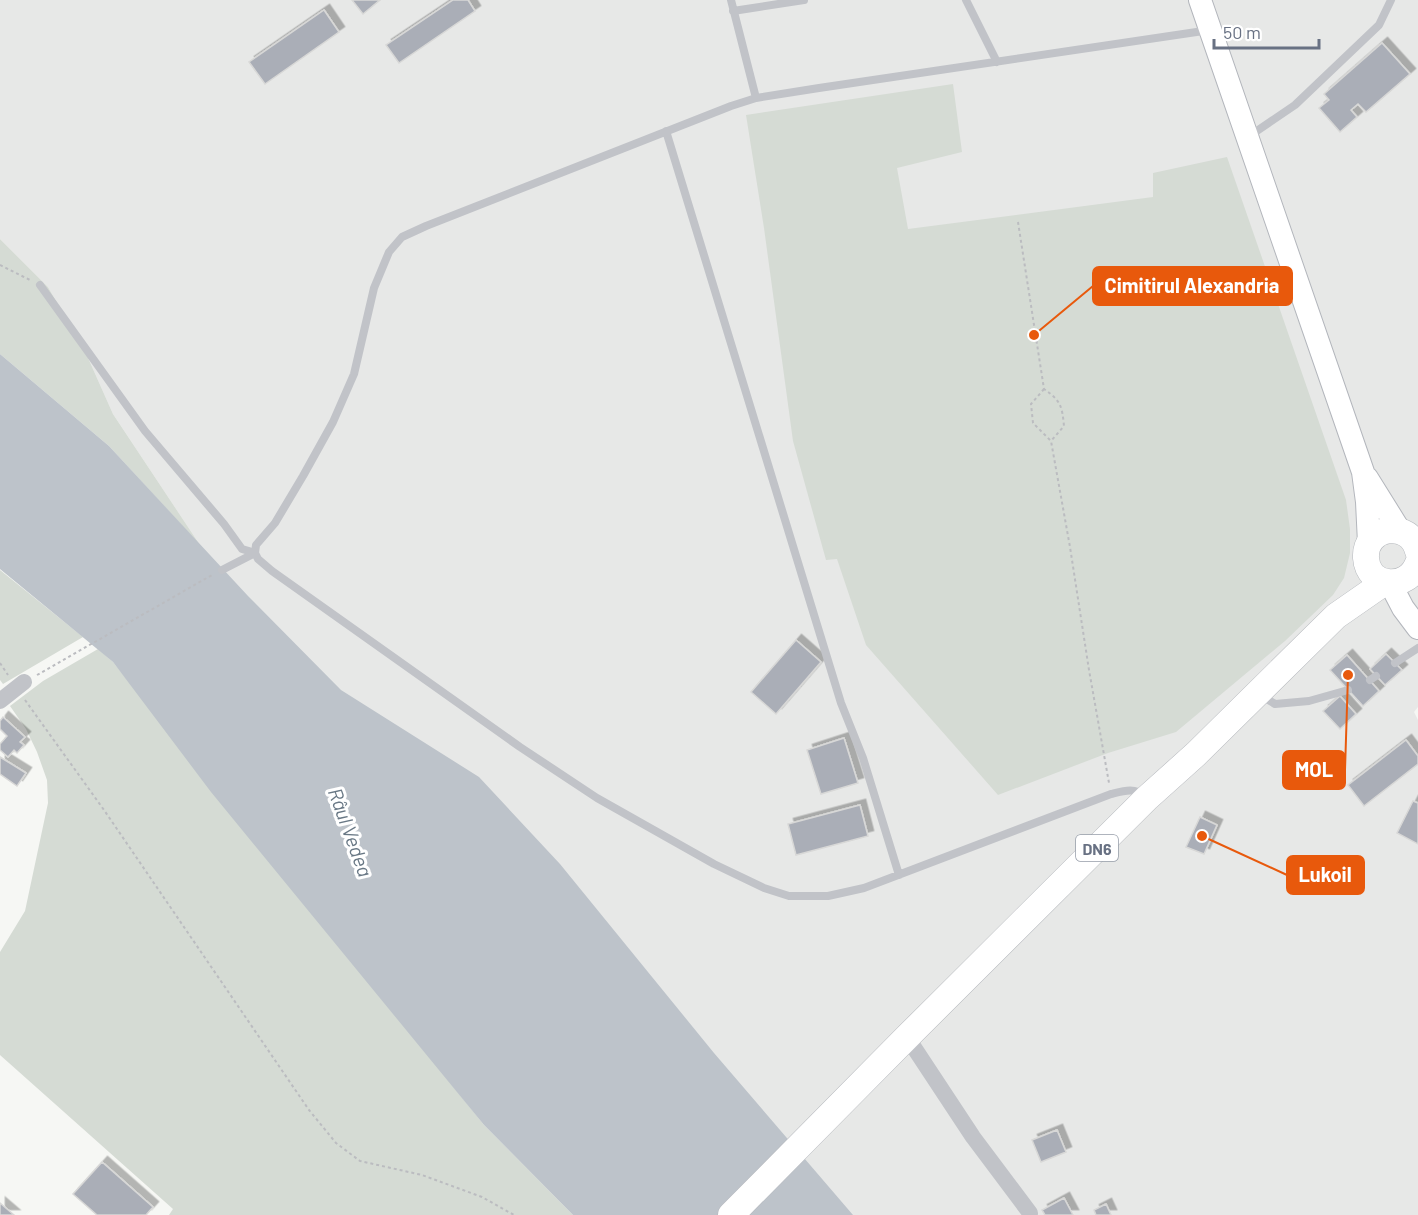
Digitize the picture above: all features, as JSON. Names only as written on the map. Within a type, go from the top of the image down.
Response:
[{"type":"main road","points":[[1200,0],[1363,472],[1367,502],[1370,572],[1377,578],[1400,576],[1397,598],[1418,627]]},
{"type":"main road","points":[[1363,472],[1410,536]]},
{"type":"main road","points":[[1368,554],[1375,537],[1382,532],[1391,530],[1410,536]]},
{"type":"main road","name":"DN6","points":[[731,1215],[1147,798],[1196,754],[1336,616],[1356,587],[1368,554]]},
{"type":"main road","name":"DN6","points":[[1336,616],[1400,576]]},
{"type":"street","points":[[0,701],[21,685]]},
{"type":"street","points":[[907,1037],[973,1137],[1030,1213]]},
{"type":"lane","points":[[731,0],[756,98]]},
{"type":"lane","points":[[733,11],[804,0]]},
{"type":"lane","points":[[966,0],[997,62]]},
{"type":"lane","points":[[1248,137],[1295,105],[1379,25],[1391,0]]},
{"type":"lane","points":[[1147,798],[1143,793],[1134,790],[1124,791],[864,888],[828,896],[789,896],[764,888],[714,864],[597,798],[520,747],[272,570],[258,559],[255,554],[255,545],[275,523],[333,422],[354,374],[374,288],[389,252],[402,237],[666,131],[756,98],[1210,30]]},
{"type":"lane","points":[[666,131],[841,703],[863,758],[899,875]]},
{"type":"lane","points":[[40,285],[145,431],[224,524],[242,549],[255,554]]},
{"type":"lane","points":[[222,570],[255,554]]},
{"type":"lane","points":[[1395,663],[1418,648]]},
{"type":"lane","points":[[1257,693],[1275,704],[1309,701],[1348,690]]},
{"type":"path","points":[[1018,222],[1044,389],[1055,396],[1062,407],[1064,426],[1051,441]]},
{"type":"path","points":[[0,265],[40,285]]},
{"type":"path","points":[[1044,389],[1031,404],[1033,423],[1051,441],[1111,795]]},
{"type":"path","points":[[222,570],[21,685],[309,1110],[336,1143],[360,1161],[422,1175],[482,1197],[514,1215]]},
{"type":"shaded area","points":[[0,0],[1418,0],[1418,707],[1414,712],[1418,720],[1418,1215],[593,1215],[200,545],[113,414],[85,351],[48,287],[0,239]]},
{"type":"shaded area","points":[[953,84],[962,152],[897,168],[908,229],[1153,197],[1153,173],[1227,157],[1346,500],[1350,529],[1350,553],[1344,578],[1333,595],[1285,641],[1176,732],[1108,753],[998,795],[866,645],[837,559],[826,560],[793,441],[746,115]]},
{"type":"shaded area","points":[[0,239],[48,287],[85,351],[113,414],[200,545],[109,446],[0,354]]},
{"type":"shaded area","points":[[0,570],[83,637],[3,684],[0,680]]},
{"type":"shaded area","points":[[98,649],[113,662],[484,1125],[573,1215],[169,1215],[173,1209],[0,1055],[0,952],[25,911],[48,803],[47,780],[37,752],[26,729],[10,706],[43,681]]},
{"type":"water","name":"Râul Vedea","points":[[0,354],[109,446],[248,596],[341,690],[479,777],[560,864],[714,1053],[853,1215],[573,1215],[484,1125],[211,792],[113,662],[0,569]]},
{"type":"building","points":[[352,0],[380,0],[363,14]]},
{"type":"building","points":[[453,0],[468,0],[475,11],[399,63],[386,45]]},
{"type":"building","points":[[324,10],[339,32],[265,84],[249,62]]},
{"type":"building","points":[[1382,43],[1410,74],[1366,112],[1358,104],[1351,110],[1357,117],[1340,132],[1319,108],[1329,100],[1324,94]]},
{"type":"building","points":[[796,640],[821,662],[776,714],[751,692]]},
{"type":"building","points":[[1386,654],[1402,670],[1385,685],[1370,669]]},
{"type":"building","points":[[1347,655],[1379,691],[1363,706],[1330,670]]},
{"type":"building","points":[[1340,696],[1356,714],[1340,729],[1323,711]]},
{"type":"building","points":[[3,717],[25,737],[20,742],[24,745],[17,753],[14,750],[8,757],[0,750],[0,744],[7,736],[0,729],[0,721]]},
{"type":"building","points":[[844,738],[858,783],[821,794],[807,750]]},
{"type":"building","points":[[1406,740],[1418,756],[1418,764],[1364,806],[1348,785]]},
{"type":"building","points":[[0,757],[26,773],[17,786],[0,774]]},
{"type":"building","points":[[1413,801],[1418,803],[1418,844],[1397,833]]},
{"type":"building","points":[[860,805],[868,836],[796,855],[788,824]]},
{"type":"building","points":[[1200,817],[1217,825],[1204,854],[1186,847]]},
{"type":"building","points":[[1057,1130],[1066,1152],[1041,1162],[1032,1140]]},
{"type":"building","points":[[102,1162],[153,1207],[146,1215],[97,1215],[73,1194]]},
{"type":"building","points":[[1064,1198],[1073,1215],[1045,1215],[1042,1210]]},
{"type":"building","points":[[0,1203],[14,1215],[0,1215]]},
{"type":"building","points":[[1106,1204],[1111,1215],[1096,1215],[1094,1210]]},
{"type":"place","name":"Cimitirul Alexandria","points":[[1034,335]]},
{"type":"place","name":"MOL","points":[[1348,675]]},
{"type":"place","name":"Lukoil","points":[[1202,836]]}]
